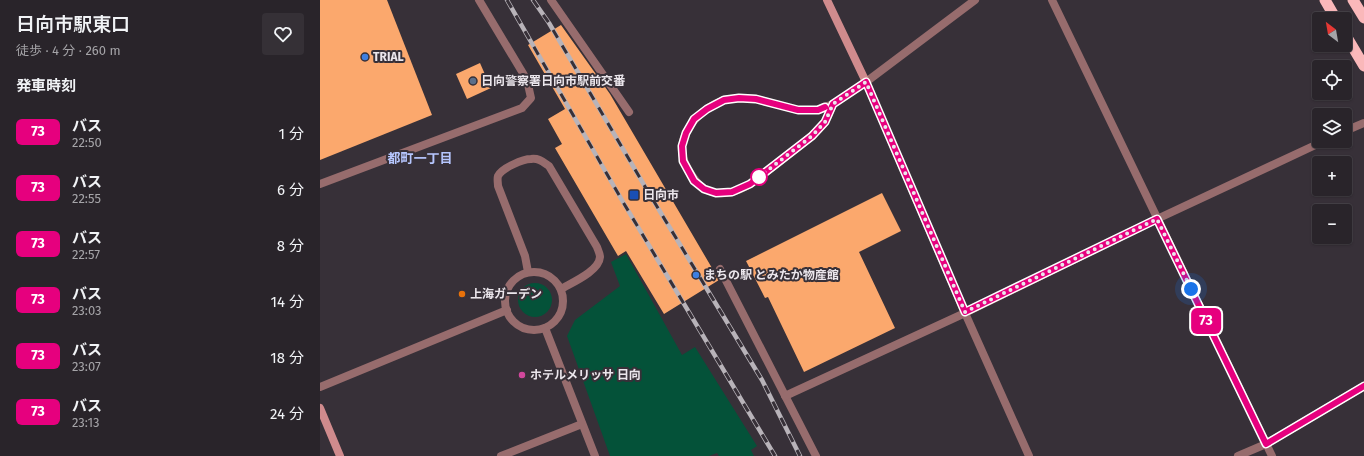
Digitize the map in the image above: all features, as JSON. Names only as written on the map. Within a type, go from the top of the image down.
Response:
[{"type":"highway","points":[[1325,0],[1332,12]]},
{"type":"highway","points":[[1353,0],[1364,18]]},
{"type":"highway","points":[[1352,46],[1364,66]]},
{"type":"main road","points":[[827,0],[866,82]]},
{"type":"main road","points":[[320,408],[340,456]]},
{"type":"street","points":[[320,184],[522,108],[532,98],[527,80],[479,0]]},
{"type":"street","points":[[551,0],[629,112]]},
{"type":"street","points":[[833,104],[825,122],[812,136],[750,184],[732,192],[716,193],[704,189],[694,181],[683,161],[682,146],[686,133],[694,119],[707,109],[724,100],[739,98],[756,99],[798,110],[818,110],[833,104],[866,82],[975,0]]},
{"type":"street","points":[[1052,0],[1272,456]]},
{"type":"street","points":[[866,82],[1029,456]]},
{"type":"street","points":[[1352,128],[1364,123]]},
{"type":"street","points":[[785,396],[1312,147]]},
{"type":"street","points":[[528,272],[525,256],[498,186],[498,177],[502,170],[531,158],[540,160],[549,166],[597,247],[600,256],[596,267],[562,289]]},
{"type":"street","points":[[720,269],[816,456]]},
{"type":"street","points":[[528,272],[548,274],[556,280],[562,289],[564,298],[563,308],[553,323],[545,328],[536,330],[526,329],[518,325],[511,318],[505,302],[509,286],[520,275],[528,272]]},
{"type":"street","points":[[320,387],[507,310]]},
{"type":"street","points":[[545,328],[594,456]]},
{"type":"street","points":[[1238,456],[1266,444],[1364,386]]},
{"type":"street","points":[[500,456],[582,424]]},
{"type":"green space","points":[[626,254],[682,355],[695,347],[757,446],[751,450],[754,456],[719,456],[717,453],[709,456],[610,456],[567,336],[575,320],[620,286],[611,262]]},
{"type":"green space","points":[[532,283],[538,283],[542,284],[549,290],[552,300],[551,307],[545,314],[538,317],[532,317],[528,316],[521,310],[518,303],[518,297],[519,293],[525,286]]},
{"type":"building","name":"TRIAL","points":[[320,0],[387,0],[432,115],[320,160]]},
{"type":"building","points":[[561,25],[610,94],[719,280],[664,314],[626,251],[618,256],[555,148],[562,144],[548,119],[565,109],[528,45]]},
{"type":"building","name":"日向警察署日向市駅前交番","points":[[480,63],[491,88],[467,99],[456,74]]},
{"type":"building","points":[[882,193],[901,231],[859,252],[895,328],[804,372],[768,297],[765,298],[746,261]]},
{"type":"railway","points":[[507,0],[623,202],[775,456]]},
{"type":"railway","points":[[533,0],[549,23],[647,190],[762,380],[800,456]]},
{"type":"bus line","name":"73","points":[[825,107],[818,110],[798,110],[756,99],[739,98],[724,100],[707,109],[694,119],[686,133],[682,146],[683,161],[694,181],[704,189],[716,193],[732,192],[750,184],[812,136],[825,122],[833,104],[866,82],[965,312],[1157,219],[1266,444],[1364,386]]},
{"type":"place","name":"TRIAL","points":[[365,57]]},
{"type":"place","name":"日向警察署日向市駅前交番","points":[[473,81]]},
{"type":"place","name":"日向市","points":[[634,195]]},
{"type":"place","name":"まちの駅 とみたか物産館","points":[[696,275]]},
{"type":"place","name":"上海ガーデン","points":[[462,294]]},
{"type":"place","name":"ホテルメリッサ 日向","points":[[522,375]]},
{"type":"district","name":"都町一丁目","points":[[420,158]]},
{"type":"route","points":[[759,177],[812,136],[825,122],[833,104],[866,82],[965,312],[1157,219],[1191,289]]}]
